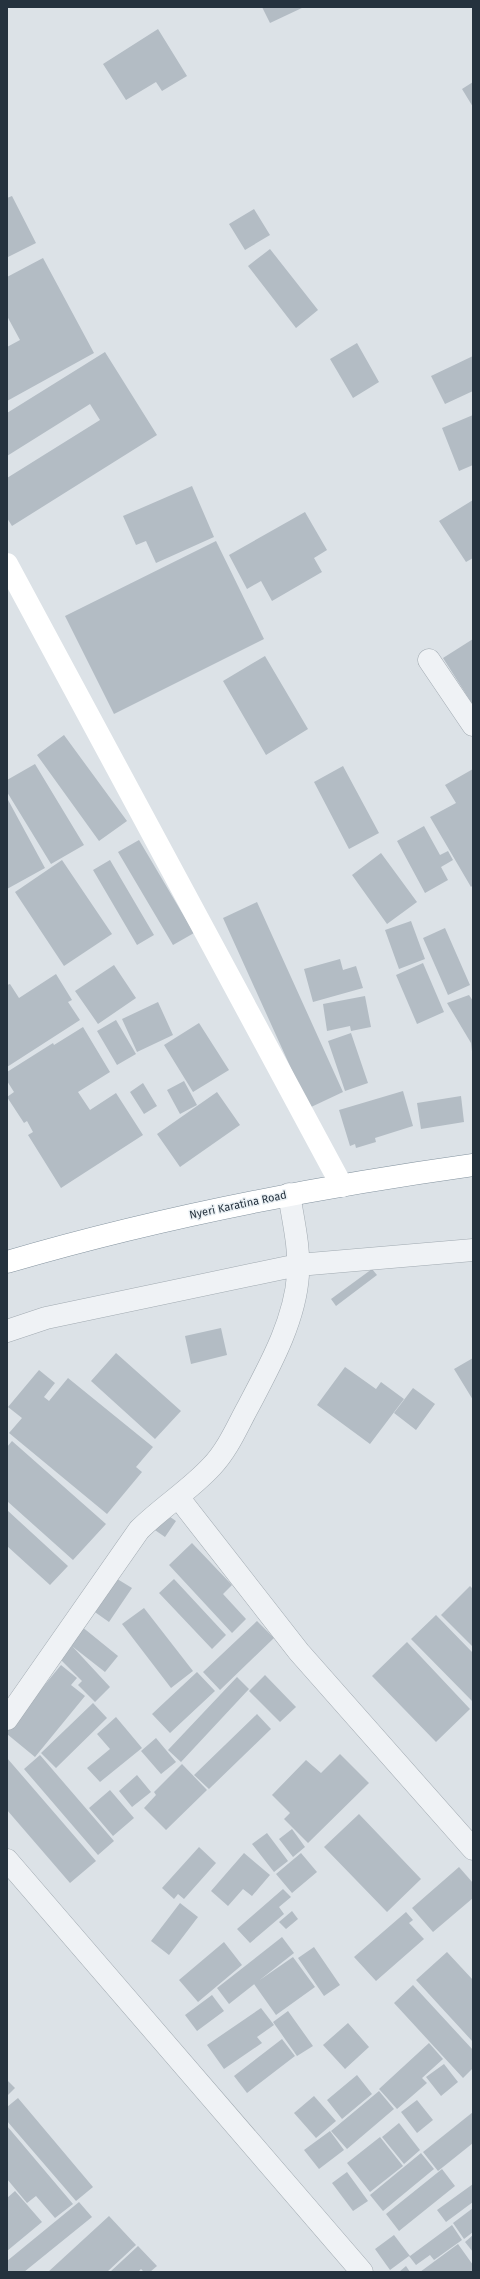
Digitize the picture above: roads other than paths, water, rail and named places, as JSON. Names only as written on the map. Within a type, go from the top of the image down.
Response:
[{"type":"main road","points":[[7,564],[342,1186]]},
{"type":"main road","name":"Nyeri Karatina Road","points":[[7,1262],[204,1212],[289,1194],[473,1165]]},
{"type":"street","points":[[429,660],[473,725]]},
{"type":"street","points":[[7,1719],[139,1530],[157,1512],[178,1497],[212,1466],[228,1444],[257,1390],[286,1329],[293,1304],[298,1265],[296,1234],[289,1194]]},
{"type":"street","points":[[7,1331],[46,1318],[298,1265],[473,1250]]},
{"type":"street","points":[[178,1497],[299,1652],[473,1849]]},
{"type":"street","points":[[7,1860],[362,2272]]}]
